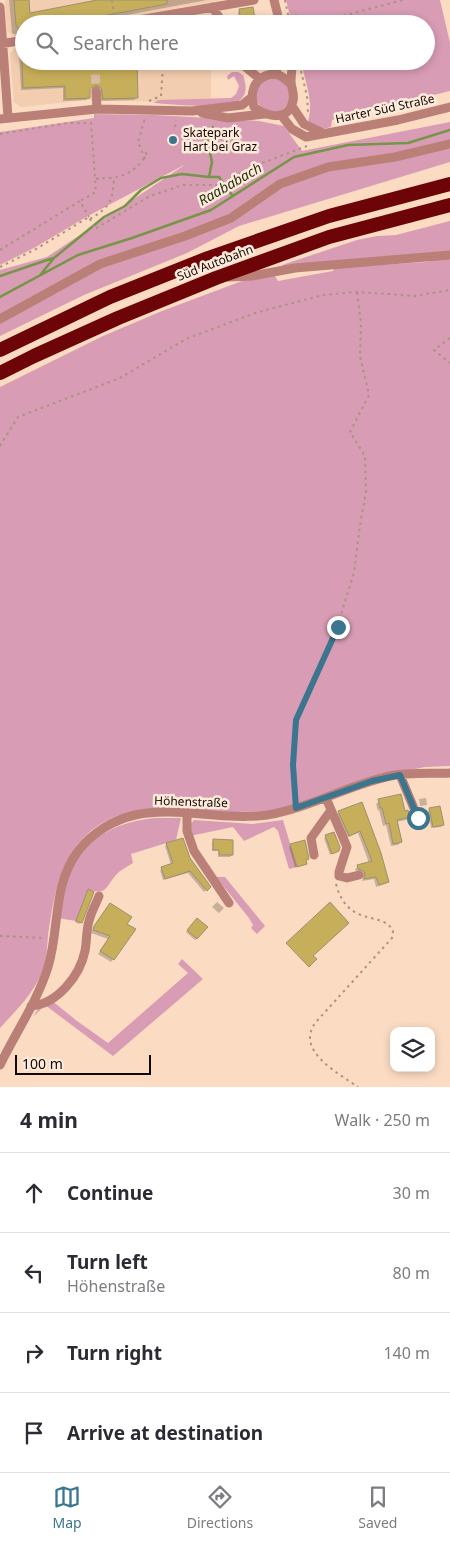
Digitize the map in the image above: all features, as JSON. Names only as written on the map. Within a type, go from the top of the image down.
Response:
[{"type":"highway","name":"Süd Autobahn","points":[[0,350],[110,297],[208,258],[329,216],[450,184]]},
{"type":"highway","name":"Süd Autobahn","points":[[0,373],[118,318],[216,278],[330,237],[450,205]]},
{"type":"street","points":[[166,15],[254,0]]},
{"type":"street","points":[[274,0],[278,15]]},
{"type":"street","points":[[0,7],[4,118],[97,108],[146,112],[192,111],[242,105],[252,97]]},
{"type":"street","points":[[212,7],[218,15]]},
{"type":"street","points":[[1,44],[15,42]]},
{"type":"street","points":[[249,70],[260,79]]},
{"type":"street","points":[[274,74],[276,70]]},
{"type":"street","points":[[192,111],[228,118],[264,114],[272,116],[281,115],[292,106],[294,91],[291,84],[292,70]]},
{"type":"street","points":[[264,114],[254,107],[252,97],[253,90],[260,79],[266,75],[274,74],[280,75],[291,84]]},
{"type":"street","points":[[96,91],[97,108]]},
{"type":"street","name":"Harter Süd Straße","points":[[292,106],[304,124],[325,134]]},
{"type":"street","name":"Harter Süd Straße","points":[[281,115],[292,129],[306,137],[450,108]]},
{"type":"street","points":[[0,319],[100,264],[185,236],[231,218],[280,184],[328,167],[395,157],[450,144]]},
{"type":"street","points":[[216,278],[252,276],[295,268],[450,256]]},
{"type":"street","name":"Höhenstraße","points":[[0,1065],[38,992],[49,964],[58,898],[64,877],[78,851],[110,824],[135,815],[155,813],[246,816],[272,814],[296,808],[372,781],[400,775],[450,773]]},
{"type":"street","points":[[400,775],[418,818]]},
{"type":"street","points":[[326,798],[347,846],[339,876],[342,878],[359,875]]},
{"type":"street","points":[[314,855],[311,838],[331,810]]},
{"type":"street","points":[[188,814],[186,831],[194,851],[229,903]]},
{"type":"street","points":[[31,1006],[38,1005],[57,995],[76,974],[83,958],[89,920],[99,896]]},
{"type":"path","points":[[112,0],[114,15]]},
{"type":"path","points":[[285,0],[288,15]]},
{"type":"path","points":[[346,15],[403,0]]},
{"type":"path","points":[[145,159],[138,142],[151,99],[161,96],[163,70]]},
{"type":"path","points":[[298,70],[307,96],[308,116]]},
{"type":"path","points":[[0,134],[68,123],[91,123],[96,178],[96,192],[0,250]]},
{"type":"path","points":[[80,201],[95,229],[150,196],[183,185],[218,185],[262,163],[307,146]]},
{"type":"path","points":[[96,178],[121,176],[141,165],[147,151]]},
{"type":"path","points":[[134,164],[136,168]]},
{"type":"path","points":[[0,267],[106,209],[112,200],[114,177]]},
{"type":"path","points":[[0,446],[18,416],[120,378],[186,339],[255,313],[323,295],[358,292],[415,296],[450,290]]},
{"type":"path","points":[[296,808],[293,765],[296,720],[338,627],[354,573],[366,492],[365,456],[350,432],[369,395],[360,356],[361,324],[358,292]]},
{"type":"path","points":[[450,338],[434,350],[450,363]]},
{"type":"path","points":[[339,872],[336,876],[336,884],[341,899],[347,907],[359,914],[389,925],[394,930],[392,938],[316,1022],[310,1034],[309,1041],[311,1047],[318,1055],[358,1087]]},
{"type":"path","points":[[0,936],[53,938]]},
{"type":"shaded area","points":[[5,0],[222,0],[139,15],[15,15],[15,37],[7,31]]},
{"type":"shaded area","points":[[286,0],[440,0],[450,43],[450,91],[332,120],[331,127],[323,129],[307,124],[310,101],[303,70],[435,70],[435,15],[290,15]]},
{"type":"shaded area","points":[[210,12],[210,15],[190,15]]},
{"type":"shaded area","points":[[15,47],[15,70],[211,70],[211,103],[87,100],[21,107],[14,102],[10,54]]},
{"type":"shaded area","points":[[232,72],[238,72],[243,75],[245,85],[243,97],[234,103],[199,106],[153,103],[159,100],[231,98],[236,94],[239,86],[234,76],[228,80],[227,76]]},
{"type":"shaded area","points":[[273,78],[285,83],[290,95],[285,107],[273,112],[261,107],[256,95],[261,83]]},
{"type":"shaded area","points":[[94,114],[155,115],[259,121],[284,126],[302,151],[450,122],[450,162],[239,226],[187,253],[84,295],[0,336],[0,270],[47,257],[186,164],[0,265],[0,132],[94,118]]},
{"type":"shaded area","points":[[450,221],[450,252],[275,269],[357,240],[396,235]]},
{"type":"shaded area","points":[[450,256],[450,766],[425,767],[390,774],[281,811],[119,815],[100,824],[85,836],[65,864],[55,898],[46,959],[41,975],[25,1000],[0,1028],[0,387],[103,336],[162,311],[271,270],[278,281],[333,271],[334,268],[426,262]]},
{"type":"shaded area","points":[[155,818],[181,818],[176,840],[131,854],[133,863],[118,873],[105,889],[99,892],[88,890],[76,921],[58,918],[70,870],[79,854],[108,831],[130,822]]},
{"type":"shaded area","points":[[194,820],[253,824],[283,820],[297,867],[289,869],[278,831],[274,827],[244,841],[233,827],[190,836],[190,825]]},
{"type":"shaded area","points":[[216,877],[225,877],[265,926],[257,934],[251,928],[253,925],[249,918]]},
{"type":"shaded area","points":[[182,959],[203,979],[113,1056],[45,1005],[33,1017],[40,1006],[51,1000],[108,1043],[188,973],[178,964]]},
{"type":"building","points":[[14,0],[29,0],[30,13],[97,0],[167,0],[167,4],[108,15],[15,15]]},
{"type":"building","points":[[253,7],[254,15],[240,15],[239,9]]},
{"type":"building","points":[[22,70],[137,70],[138,98],[103,99],[101,88],[96,85],[90,89],[90,98],[65,99],[65,86],[23,88]]},
{"type":"building","points":[[401,794],[405,811],[408,810],[411,817],[397,820],[402,842],[393,844],[389,823],[386,824],[378,799]]},
{"type":"building","points":[[362,802],[381,853],[389,882],[379,885],[376,877],[364,879],[364,871],[358,869],[357,865],[372,861],[360,831],[349,836],[338,811]]},
{"type":"building","points":[[440,806],[444,825],[433,827],[429,808]]},
{"type":"building","points":[[334,832],[340,847],[339,851],[332,854],[325,835]]},
{"type":"building","points":[[183,838],[190,858],[211,887],[207,891],[190,871],[165,879],[161,867],[173,863],[166,843]]},
{"type":"building","points":[[213,839],[233,840],[233,855],[219,855],[219,850],[213,850]]},
{"type":"building","points":[[305,840],[309,859],[306,860],[307,864],[297,867],[290,844]]},
{"type":"building","points":[[88,889],[94,892],[82,923],[76,921]]},
{"type":"building","points":[[330,902],[349,923],[313,956],[317,959],[309,967],[286,943]]},
{"type":"building","points":[[110,903],[132,917],[127,924],[136,929],[114,960],[100,951],[110,936],[93,930]]},
{"type":"building","points":[[197,918],[208,927],[197,939],[187,930]]},
{"type":"waterway","points":[[213,127],[207,139],[212,162],[209,177],[219,177],[232,195]]},
{"type":"waterway","name":"Raababach","points":[[0,297],[78,255],[211,210],[294,157],[348,145],[408,143],[450,130]]},
{"type":"waterway","points":[[41,274],[54,258],[104,217],[125,206],[141,190],[161,178],[182,174],[209,177]]},
{"type":"waterway","points":[[0,276],[53,258]]},
{"type":"tunnel","points":[[95,70],[96,91]]},
{"type":"place","name":"Skatepark Hart bei Graz","points":[[173,140]]},
{"type":"route","points":[[338,627],[296,720],[293,765],[296,808],[372,781],[400,775],[418,818]]}]
